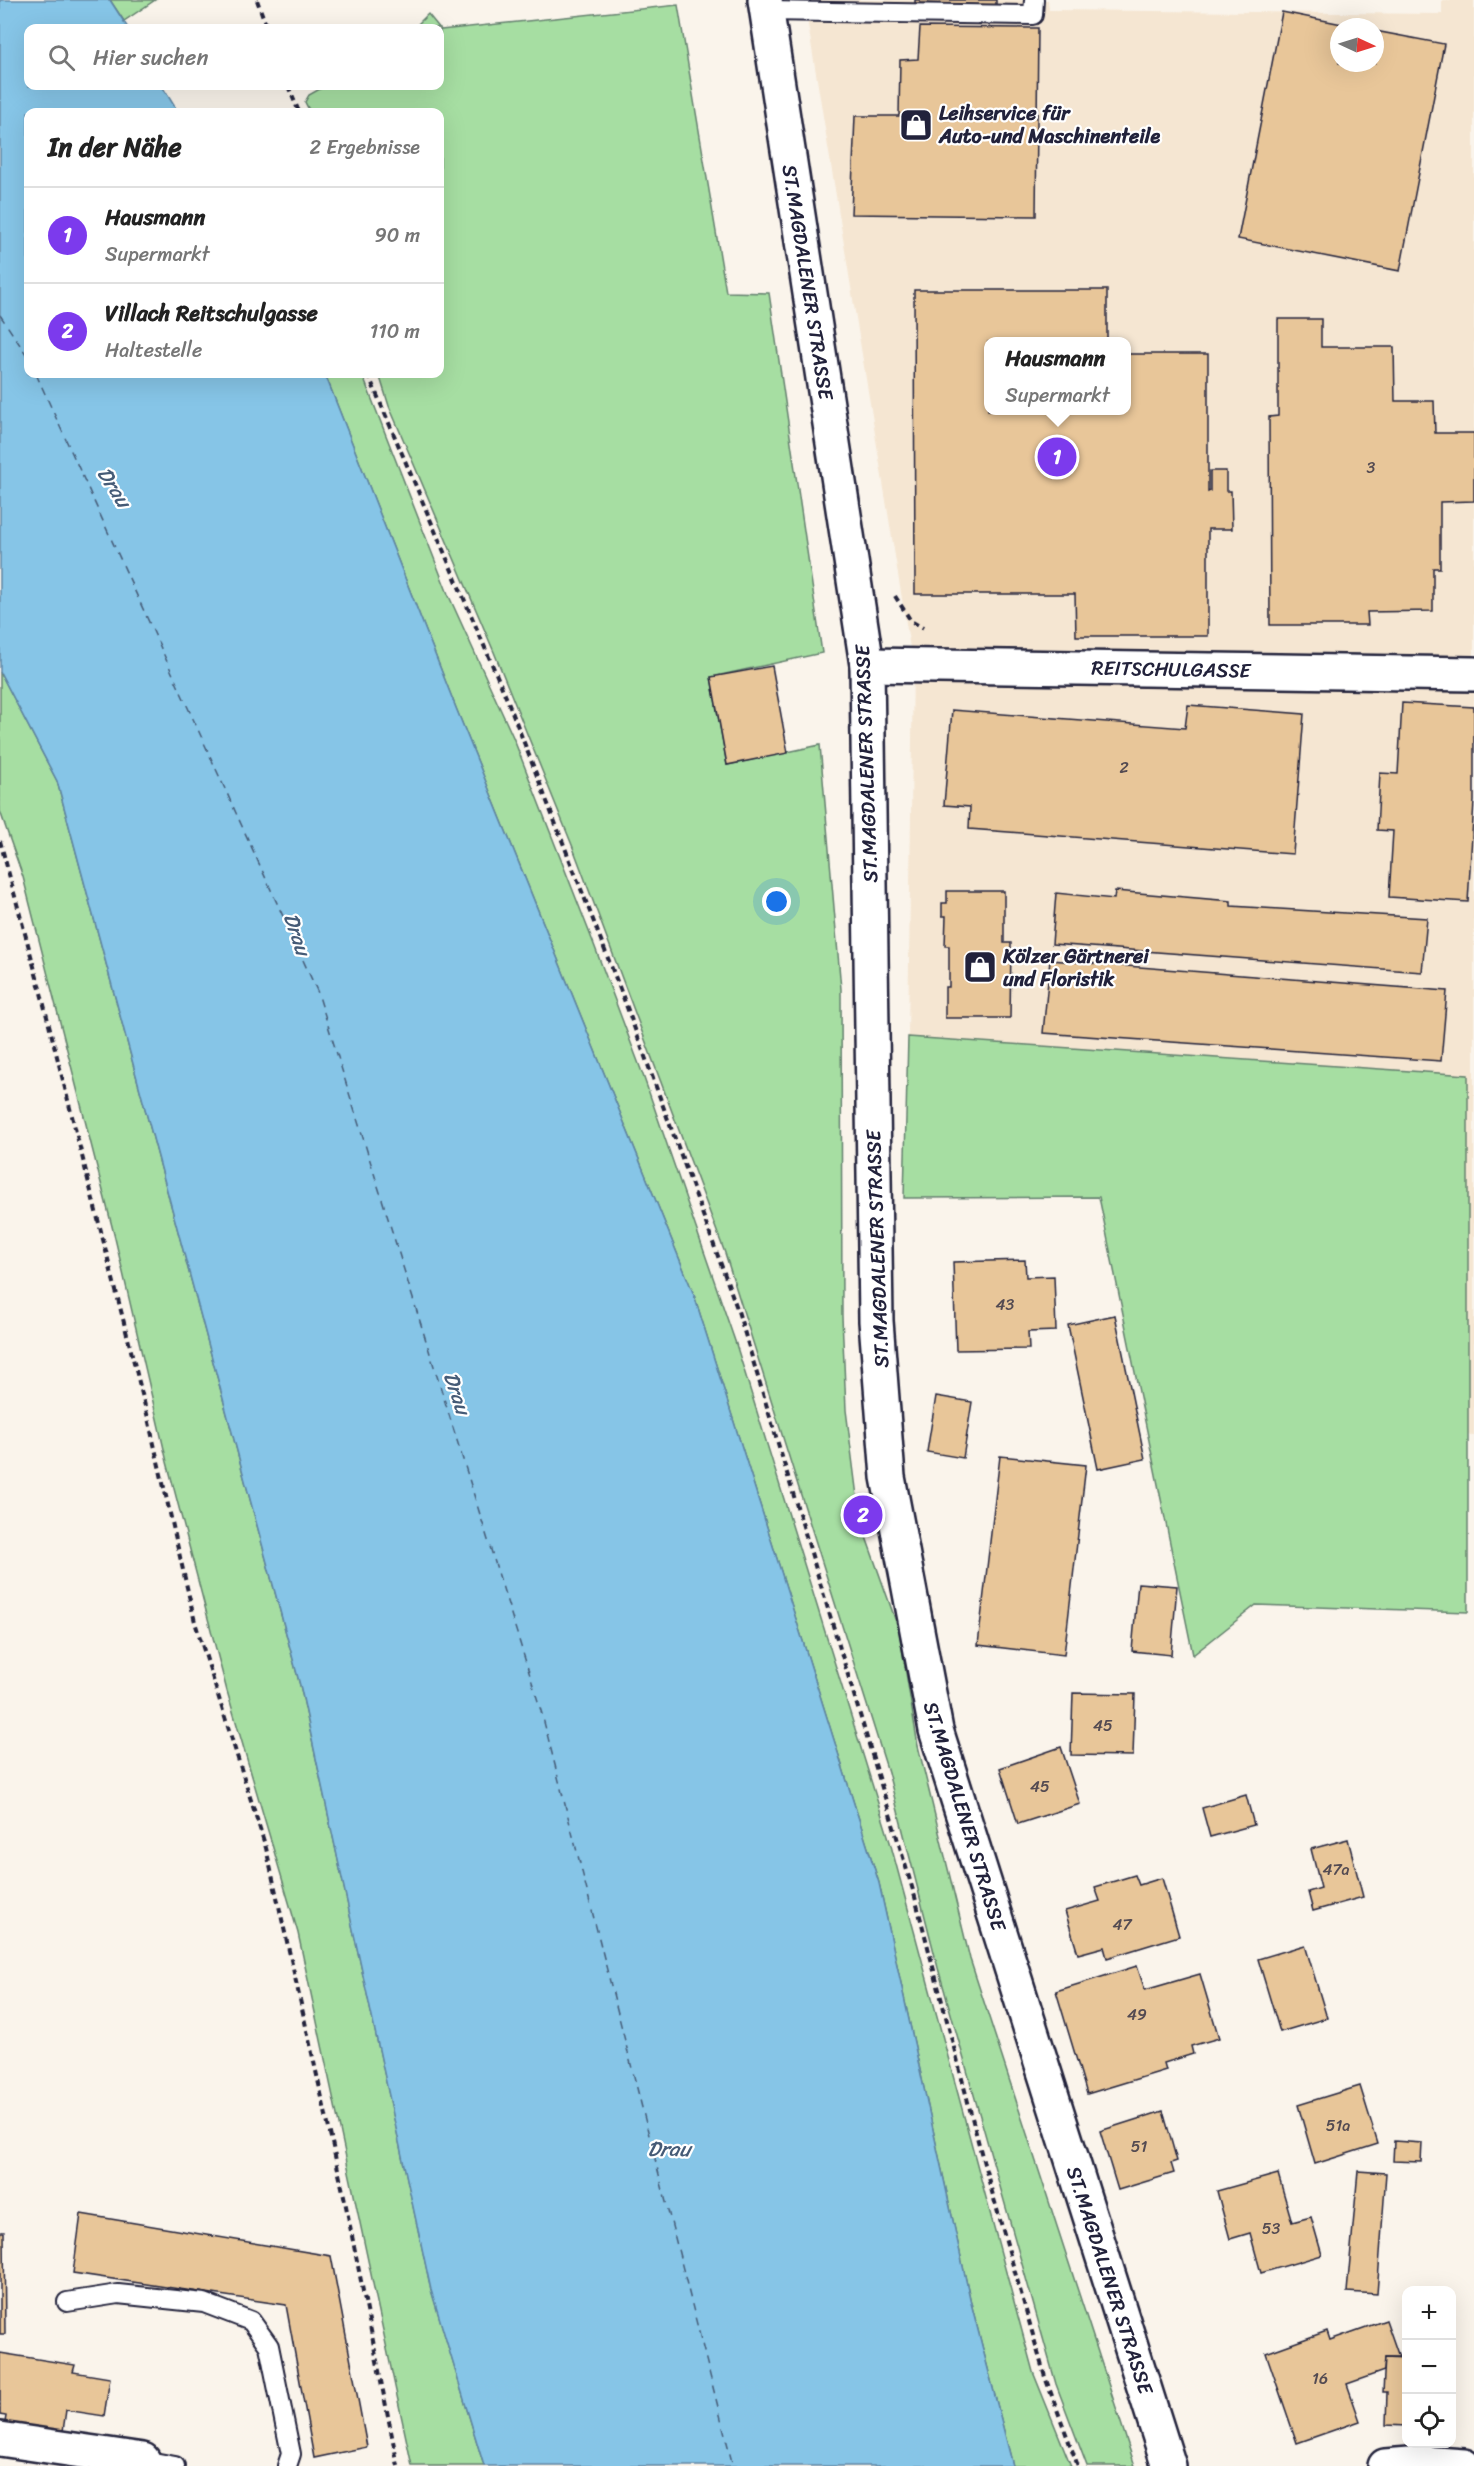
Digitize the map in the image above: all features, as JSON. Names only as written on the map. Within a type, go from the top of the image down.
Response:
[{"type":"street","name":"ST.MAGDALENER STRASSE","points":[[766,5],[867,665],[876,1321],[888,1477],[936,1731],[1169,2466]]},
{"type":"street","name":"REITSCHULGASSE","points":[[867,665],[1474,674]]},
{"type":"street","points":[[0,2439],[97,2460],[143,2460]]},
{"type":"street","points":[[1385,2466],[1422,2463],[1464,2466]]},
{"type":"lane","points":[[766,5],[1033,15],[1034,0]]},
{"type":"lane","points":[[67,2302],[117,2294],[204,2303],[251,2321],[269,2346],[291,2454],[287,2466]]},
{"type":"lane","points":[[143,2460],[175,2466]]},
{"type":"path","points":[[256,0],[265,24]]},
{"type":"path","points":[[290,90],[297,108]]},
{"type":"path","points":[[370,378],[513,715],[625,1002],[738,1311],[915,1897],[984,2164],[1045,2377],[1078,2466]]},
{"type":"path","points":[[892,592],[911,621],[927,632]]},
{"type":"path","points":[[0,841],[39,985],[148,1418],[195,1622],[266,1848],[344,2196],[398,2466]]},
{"type":"shaded area","points":[[804,0],[1048,0],[1049,10],[1442,14],[1442,0],[1474,0],[1474,1436],[1467,1435],[1467,1075],[908,1037],[913,666]]},
{"type":"green space","points":[[110,0],[155,0],[124,21]]},
{"type":"green space","points":[[678,5],[726,292],[769,293],[822,653],[711,677],[727,765],[820,745],[841,989],[842,1317],[846,1410],[860,1520],[899,1630],[918,1746],[970,1959],[1135,2466],[1087,2466],[1056,2384],[938,1968],[888,1772],[725,1253],[572,845],[494,652],[389,406],[380,378],[444,378],[444,108],[308,108],[305,102],[309,95],[318,90],[444,90],[444,30]]},
{"type":"green space","points":[[428,14],[436,24],[418,24]]},
{"type":"green space","points":[[327,378],[364,378],[448,594],[513,737],[643,1075],[736,1344],[890,1842],[1033,2372],[1071,2466],[1013,2466],[971,2303],[879,1883],[694,1295],[456,708]]},
{"type":"green space","points":[[0,672],[57,781],[301,1689],[431,2289],[484,2466],[412,2466],[298,1933],[227,1691],[167,1462],[115,1238],[23,877],[0,811]]},
{"type":"green space","points":[[908,1037],[1468,1075],[1468,1612],[1256,1605],[1193,1655],[1099,1197],[904,1198]]},
{"type":"water","name":"Drau","points":[[0,0],[110,0],[125,24],[24,24],[24,90],[164,90],[176,108],[24,108],[24,378],[327,378],[456,708],[694,1295],[879,1883],[971,2303],[1013,2466],[484,2466],[431,2290],[301,1689],[57,781],[0,672]]},
{"type":"building","points":[[915,0],[996,0],[996,5],[915,3]]},
{"type":"building","points":[[1282,12],[1330,22],[1330,72],[1384,72],[1384,33],[1444,44],[1400,271],[1238,239]]},
{"type":"building","points":[[920,27],[1038,28],[1036,216],[851,214],[855,116],[899,116],[900,60],[918,59]]},
{"type":"building","points":[[914,290],[1107,290],[1107,337],[984,337],[984,415],[1131,415],[1131,354],[1208,354],[1208,492],[1210,491],[1210,471],[1226,471],[1226,491],[1231,491],[1232,529],[1208,529],[1208,636],[1076,636],[1075,594],[915,594]]},
{"type":"building","points":[[1278,319],[1321,319],[1321,347],[1394,347],[1395,401],[1434,401],[1435,433],[1474,433],[1474,501],[1440,502],[1440,568],[1433,568],[1433,611],[1367,612],[1368,625],[1270,625],[1269,417],[1278,416]]},
{"type":"building","points":[[772,666],[788,753],[727,765],[711,677]]},
{"type":"building","points":[[1402,703],[1474,707],[1474,801],[1468,902],[1389,897],[1393,831],[1377,830],[1380,773],[1398,774]]},
{"type":"building","points":[[1188,705],[1304,714],[1293,854],[969,829],[970,807],[944,805],[952,710],[1185,728]]},
{"type":"building","name":"Kölzer Gärtnerei und Floristik","points":[[947,891],[1004,891],[1004,943],[1011,943],[1010,1018],[945,1018],[945,987],[949,987],[949,946],[945,946],[946,916],[942,916],[942,903],[947,903]]},
{"type":"building","points":[[1115,891],[1231,901],[1231,906],[1427,918],[1422,972],[1052,944],[1056,893],[1114,899]]},
{"type":"building","points":[[1050,960],[1447,991],[1441,1061],[1043,1033]]},
{"type":"building","points":[[1025,1260],[1026,1277],[1054,1276],[1056,1331],[1028,1332],[1029,1349],[956,1350],[953,1262]]},
{"type":"building","points":[[1115,1315],[1145,1459],[1098,1469],[1068,1325]]},
{"type":"building","points":[[936,1396],[972,1402],[963,1458],[927,1452]]},
{"type":"building","points":[[1000,1456],[1086,1465],[1064,1655],[978,1645]]},
{"type":"building","points":[[1138,1583],[1177,1586],[1171,1655],[1132,1651]]},
{"type":"building","points":[[1073,1693],[1135,1694],[1133,1756],[1071,1755]]},
{"type":"building","points":[[1061,1747],[1080,1804],[1018,1824],[1000,1768]]},
{"type":"building","points":[[1246,1795],[1254,1825],[1210,1837],[1202,1808]]},
{"type":"building","points":[[1348,1839],[1363,1897],[1313,1911],[1308,1892],[1321,1888],[1311,1849]]},
{"type":"building","points":[[1135,1875],[1139,1885],[1162,1878],[1179,1936],[1107,1958],[1104,1947],[1078,1954],[1065,1911],[1100,1901],[1095,1887]]},
{"type":"building","points":[[1305,1945],[1327,2018],[1280,2032],[1258,1959]]},
{"type":"building","points":[[1137,1966],[1145,1990],[1200,1974],[1219,2038],[1191,2046],[1193,2054],[1164,2063],[1166,2070],[1087,2094],[1056,1991]]},
{"type":"building","points":[[1360,2086],[1378,2144],[1315,2164],[1298,2105]]},
{"type":"building","points":[[1163,2111],[1177,2161],[1171,2163],[1174,2173],[1118,2190],[1100,2131]]},
{"type":"building","points":[[1394,2141],[1422,2143],[1421,2162],[1393,2161]]},
{"type":"building","points":[[1358,2171],[1386,2173],[1377,2294],[1347,2292]]},
{"type":"building","points":[[1278,2174],[1292,2222],[1311,2217],[1322,2255],[1261,2273],[1250,2233],[1230,2239],[1217,2191]]},
{"type":"building","points":[[81,2214],[331,2256],[367,2447],[314,2458],[286,2305],[73,2273]]},
{"type":"building","points":[[0,2232],[4,2232],[5,2334],[0,2334]]},
{"type":"building","points":[[1386,2320],[1399,2357],[1385,2357],[1384,2371],[1347,2384],[1360,2421],[1297,2443],[1266,2353],[1327,2331],[1330,2340]]},
{"type":"building","points":[[0,2353],[75,2365],[73,2372],[110,2378],[104,2416],[66,2410],[62,2438],[4,2429],[6,2416],[0,2415]]},
{"type":"building","points":[[1385,2357],[1402,2358],[1402,2426],[1386,2425],[1387,2392],[1383,2392]]},
{"type":"ferry route","points":[[0,315],[24,351]]},
{"type":"ferry route","points":[[38,378],[318,993],[542,1714],[733,2466]]},
{"type":"place","name":"Leihservice für Auto-und Maschinenteile","points":[[916,125]]},
{"type":"place","name":"Hausmann","points":[[1057,457]]},
{"type":"place","name":"Kölzer Gärtnerei und Floristik","points":[[980,967]]},
{"type":"place","name":"Villach Reitschulgasse","points":[[863,1515]]}]
